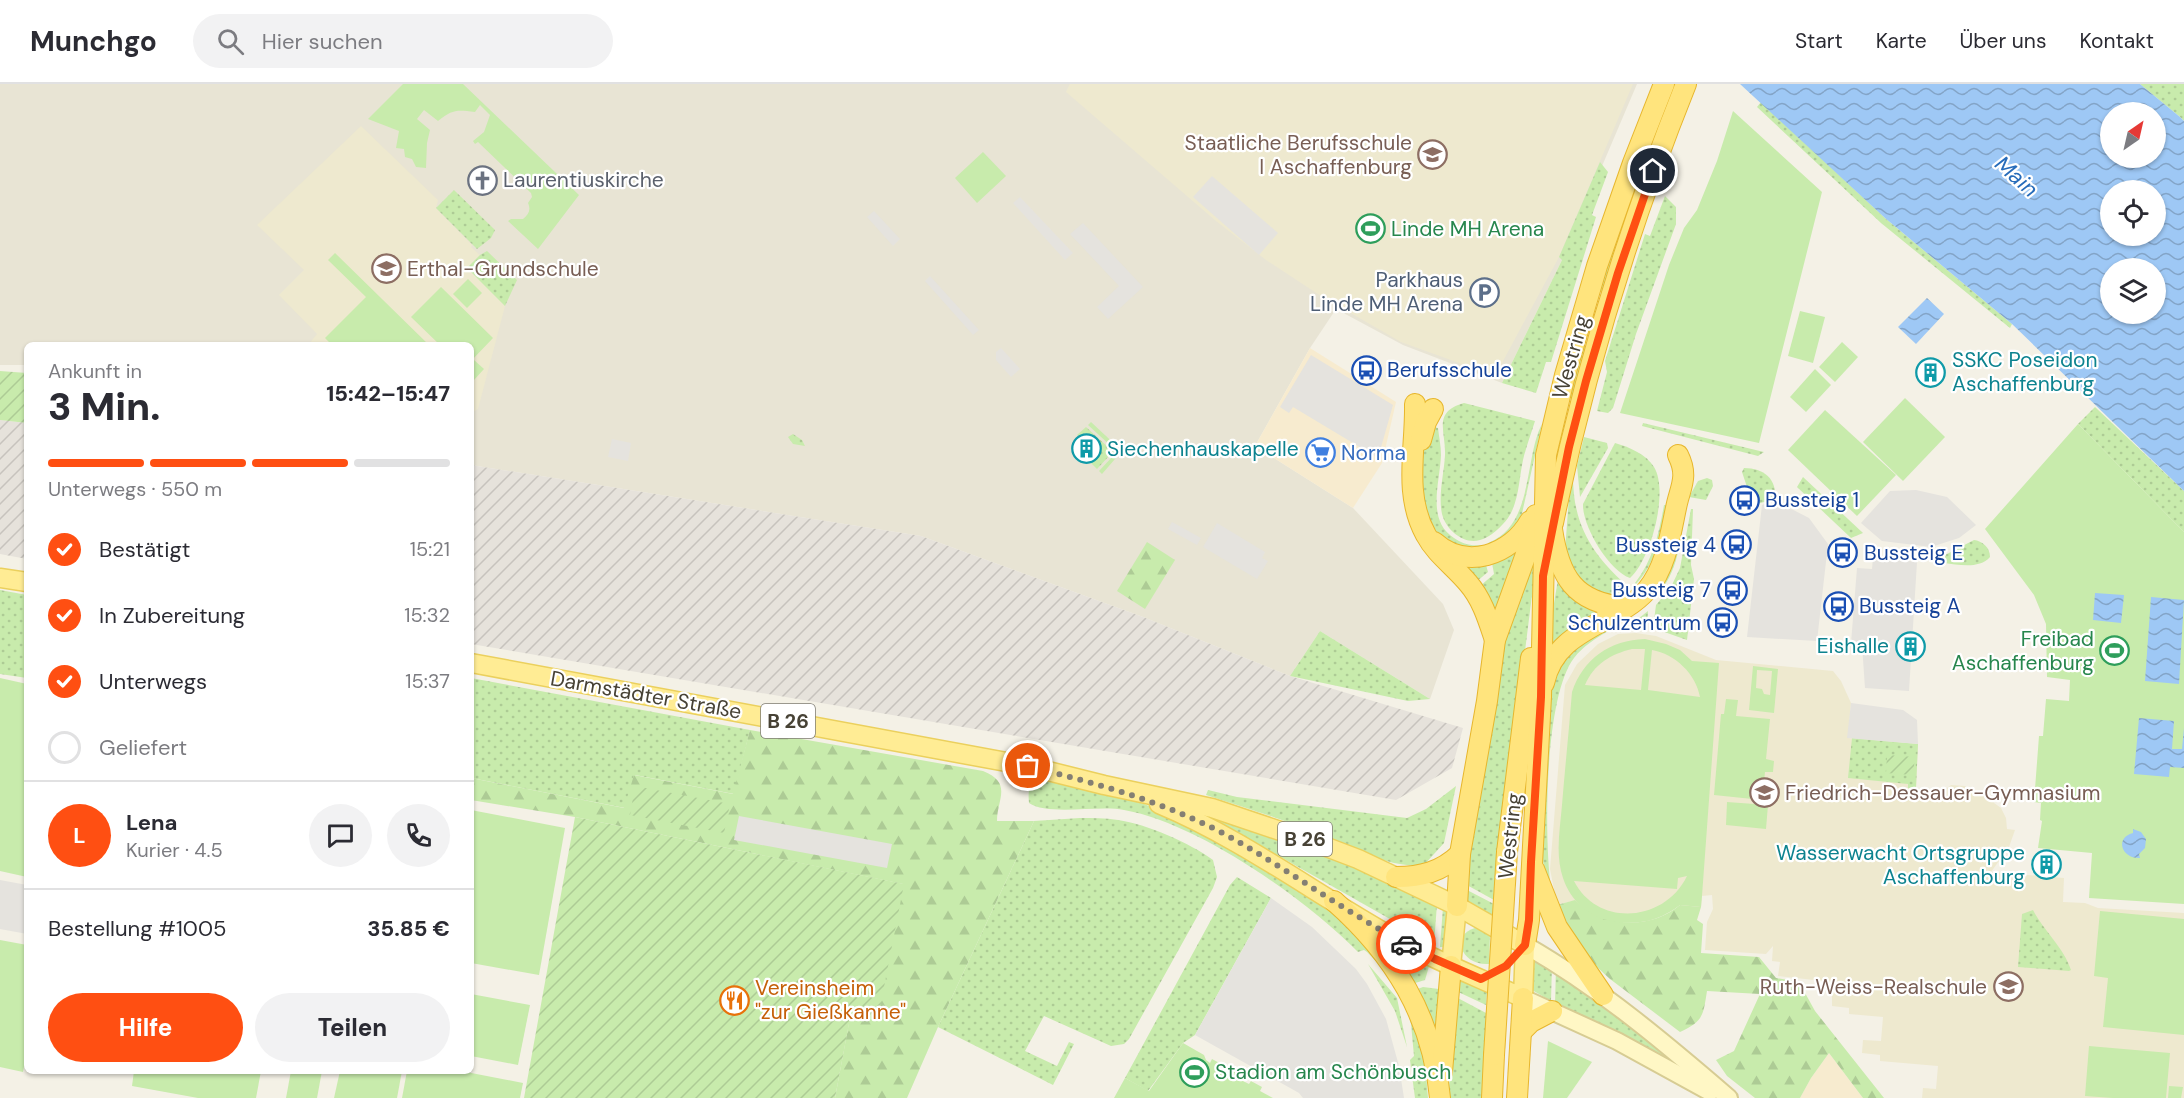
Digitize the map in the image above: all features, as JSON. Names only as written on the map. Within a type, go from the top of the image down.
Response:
[{"type":"highway","name":"Westring","points":[[1543,576],[1548,441],[1594,277],[1664,84]]},
{"type":"highway","name":"Westring","points":[[1492,1098],[1507,852],[1543,576],[1569,447],[1586,381],[1635,221],[1686,84]]},
{"type":"highway","points":[[1424,407],[1426,422],[1413,466],[1413,494],[1425,534],[1440,555],[1472,588],[1483,605],[1496,640]]},
{"type":"highway","points":[[1541,697],[1545,678],[1553,662],[1568,643],[1586,629],[1625,607],[1647,589],[1662,563],[1684,479],[1684,471],[1678,456]]},
{"type":"highway","points":[[1457,906],[1460,854],[1496,640],[1525,556],[1545,487]]},
{"type":"highway","points":[[1425,534],[1437,545],[1452,553],[1487,556],[1508,547],[1518,539],[1538,508]]},
{"type":"highway","points":[[1552,529],[1557,556],[1567,581],[1587,598],[1599,603],[1625,607]]},
{"type":"highway","points":[[1525,945],[1529,920],[1541,697],[1543,576]]},
{"type":"highway","name":"B 26","points":[[1396,877],[1414,877],[1434,872],[1460,854]]},
{"type":"highway","points":[[1531,862],[1557,927],[1603,995]]},
{"type":"highway","points":[[1334,901],[1370,936],[1406,987],[1424,1025],[1434,1060],[1440,1097]]},
{"type":"highway","points":[[1440,1097],[1451,966]]},
{"type":"highway","points":[[1517,1098],[1523,998]]},
{"type":"highway","points":[[1522,1031],[1531,1022],[1552,1011]]},
{"type":"main road","points":[[0,578],[24,582]]},
{"type":"main road","name":"Darmstädter Straße","points":[[474,664],[1028,766],[1231,814],[1316,843],[1457,906],[1567,970],[1636,1019],[1729,1098]]},
{"type":"main road","name":"Darmstädter Straße","points":[[1104,785],[1156,803],[1228,837],[1393,937],[1451,966],[1626,1045],[1722,1098]]},
{"type":"main road","points":[[1451,966],[1457,906]]},
{"type":"main road","points":[[1481,979],[1506,966],[1525,945]]},
{"type":"main road","points":[[1523,998],[1525,945]]},
{"type":"shaded area","points":[[0,84],[1637,84],[1562,260],[1502,383],[1403,345],[1336,309],[1310,348],[1255,446],[1353,508],[1443,604],[1454,630],[1430,699],[1320,631],[1290,676],[1143,617],[921,536],[474,465],[474,342],[24,342],[24,365],[0,365]]},
{"type":"shaded area","points":[[1070,84],[1633,84],[1559,257],[1495,376],[1401,342],[1321,296],[1266,260],[1216,221],[1066,92]]},
{"type":"shaded area","name":"Erthal-Grundschule","points":[[361,126],[438,200],[436,208],[480,255],[468,268],[505,306],[478,409],[474,411],[474,342],[310,342],[317,334],[279,295],[304,270],[257,225]]},
{"type":"shaded area","points":[[1212,176],[1278,233],[1259,255],[1193,197]]},
{"type":"shaded area","points":[[1020,197],[1073,253],[1065,260],[1013,203]]},
{"type":"shaded area","points":[[874,211],[900,239],[893,246],[867,217]]},
{"type":"shaded area","points":[[1083,223],[1143,287],[1108,319],[1097,307],[1119,286],[1070,234]]},
{"type":"shaded area","points":[[930,276],[979,330],[973,335],[925,281]]},
{"type":"shaded area","points":[[1001,348],[1020,369],[1011,377],[996,360],[996,352]]},
{"type":"shaded area","points":[[1310,348],[1396,402],[1382,463],[1353,508],[1255,446]]},
{"type":"shaded area","points":[[1311,355],[1393,405],[1378,458],[1293,407],[1289,413],[1280,407]]},
{"type":"shaded area","points":[[0,420],[24,423],[24,558],[0,554]]},
{"type":"shaded area","points":[[612,439],[631,443],[628,461],[608,457]]},
{"type":"shaded area","points":[[474,465],[921,536],[1143,617],[1290,676],[1463,728],[1452,768],[1396,800],[474,645]]},
{"type":"shaded area","points":[[1916,490],[1947,497],[1976,525],[1959,538],[1931,547],[1882,541],[1861,523],[1890,491]]},
{"type":"shaded area","points":[[1774,500],[1809,518],[1828,544],[1817,641],[1747,637],[1762,505]]},
{"type":"shaded area","points":[[1172,522],[1201,538],[1197,545],[1168,529]]},
{"type":"shaded area","points":[[1217,523],[1265,552],[1262,558],[1268,561],[1257,579],[1203,547]]},
{"type":"shaded area","points":[[1875,557],[1917,562],[1909,691],[1865,688],[1862,645],[1851,643],[1857,568],[1872,569]]},
{"type":"shaded area","name":"Friedrich-Dessauer-Gymnasium","points":[[1636,633],[1656,636],[1716,660],[1833,671],[1841,681],[1851,703],[1848,738],[1918,744],[1916,788],[1943,791],[1951,785],[1965,786],[1973,795],[1983,795],[2001,808],[2006,818],[2007,829],[2015,830],[2009,847],[1991,872],[2064,878],[2063,902],[2085,903],[2098,908],[2184,913],[2184,1098],[1922,1098],[1923,1088],[1936,1089],[1938,1066],[1880,1061],[1880,1055],[1862,1053],[1863,1040],[1881,1041],[1883,1017],[1849,1014],[1849,1008],[1832,1006],[1832,982],[1778,976],[1780,962],[1772,961],[1773,946],[1766,954],[1705,950],[1707,922],[1713,909],[1712,895],[1702,896],[1701,907],[1680,905],[1647,922],[1583,908],[1572,901],[1557,905],[1550,869],[1565,685],[1577,664],[1598,644],[1618,634]]},
{"type":"shaded area","name":"Eishalle","points":[[1851,703],[1903,710],[1917,720],[1918,744],[1847,738]]},
{"type":"shaded area","points":[[739,816],[892,844],[887,868],[734,840]]},
{"type":"shaded area","points":[[0,880],[24,884],[24,933],[0,929]]},
{"type":"shaded area","points":[[1271,898],[1312,927],[1356,969],[1367,984],[1386,1019],[1399,1066],[1404,1098],[1303,1098],[1299,1093],[1195,1035]]},
{"type":"shaded area","points":[[1829,1053],[1863,1098],[1800,1098]]},
{"type":"green space","points":[[403,84],[463,84],[579,195],[538,249],[508,221],[523,219],[527,215],[531,193],[478,142],[475,144],[473,141],[484,132],[490,115],[480,105],[475,112],[455,111],[438,121],[424,110],[417,119],[430,130],[426,168],[416,167],[412,159],[405,157],[404,149],[396,148],[399,131],[368,119]]},
{"type":"green space","points":[[2140,84],[2184,84],[2184,121],[2166,105],[2166,102],[2162,102]]},
{"type":"green space","points":[[1761,102],[1885,218],[2012,324],[2010,328],[1881,223],[1757,107]]},
{"type":"green space","points":[[1733,111],[1822,192],[1759,443],[1620,413],[1669,265],[1684,228],[1697,210],[1717,161]]},
{"type":"green space","points":[[983,152],[1006,176],[977,203],[955,178]]},
{"type":"green space","points":[[1600,162],[1608,172],[1592,215],[1596,217],[1551,362],[1546,362],[1536,393],[1502,383],[1562,260],[1559,257]]},
{"type":"green space","points":[[454,190],[495,230],[491,238],[477,249],[436,208]]},
{"type":"green space","points":[[1665,196],[1676,207],[1676,224],[1636,334],[1613,408],[1608,413],[1597,411],[1607,372],[1605,361],[1645,234],[1650,236]]},
{"type":"green space","points":[[1623,219],[1629,221],[1603,291],[1601,291],[1599,288]]},
{"type":"green space","points":[[487,251],[517,280],[505,306],[467,268]]},
{"type":"green space","points":[[335,253],[426,342],[329,342],[325,338],[366,297],[328,260]]},
{"type":"green space","points":[[468,279],[482,293],[467,308],[453,294]]},
{"type":"green space","points":[[441,287],[493,338],[474,358],[474,342],[437,342],[411,317]]},
{"type":"green space","points":[[1800,311],[1825,317],[1813,363],[1788,356]]},
{"type":"green space","points":[[1842,342],[1858,357],[1835,382],[1819,367]]},
{"type":"green space","points":[[1582,346],[1587,348],[1574,399],[1567,397]]},
{"type":"green space","points":[[474,360],[484,369],[474,380]]},
{"type":"green space","points":[[1815,369],[1831,385],[1806,412],[1790,397]]},
{"type":"green space","points":[[0,371],[24,373],[24,423],[0,420]]},
{"type":"green space","points":[[1905,398],[1945,437],[1903,481],[1863,442]]},
{"type":"green space","points":[[1464,403],[1535,421],[1524,455],[1517,497],[1512,512],[1492,534],[1474,541],[1456,535],[1447,526],[1441,507],[1445,455],[1444,417],[1454,407]]},
{"type":"green space","points":[[2095,407],[2184,491],[2184,532],[2078,424]]},
{"type":"green space","points":[[1825,410],[1896,475],[1857,516],[1788,450]]},
{"type":"green space","points":[[1091,422],[1122,451],[1102,474],[1099,471],[1113,456],[1112,447],[1088,425]]},
{"type":"green space","points":[[1643,423],[1764,452],[1758,456],[1642,426]]},
{"type":"green space","points":[[1542,424],[1521,518],[1513,532],[1487,546],[1503,534],[1521,507],[1536,438]]},
{"type":"green space","name":"Freibad Aschaffenburg","points":[[2078,424],[2184,532],[2184,904],[2089,898],[2092,853],[2038,848],[2042,821],[2040,820],[2041,803],[2034,802],[2039,736],[2043,736],[2046,699],[2069,701],[2070,680],[2047,677],[2046,624],[2034,595],[1985,529]]},
{"type":"green space","points":[[1427,425],[1438,428],[1440,442],[1437,511],[1440,521],[1445,530],[1460,542],[1481,545],[1482,548],[1459,546],[1442,538],[1431,524],[1422,485]]},
{"type":"green space","points":[[1086,427],[1109,448],[1110,455],[1097,469],[1084,456],[1092,450],[1092,446],[1077,435]]},
{"type":"green space","points":[[793,434],[802,440],[805,446],[793,444],[788,437]]},
{"type":"green space","points":[[1584,437],[1607,443],[1608,448],[1580,497],[1577,466]]},
{"type":"green space","points":[[1615,443],[1646,458],[1654,467],[1660,492],[1656,525],[1651,541],[1638,569],[1630,578],[1614,567],[1598,547],[1587,524],[1583,504]]},
{"type":"green space","points":[[1744,468],[1758,470],[1768,476],[1774,486],[1775,499],[1753,505],[1742,472]]},
{"type":"green space","points":[[1571,470],[1575,502],[1584,531],[1603,562],[1630,588],[1623,592],[1604,593],[1578,583],[1565,551]]},
{"type":"green space","points":[[1803,477],[1863,533],[1851,538],[1797,487]]},
{"type":"green space","points":[[1707,478],[1712,480],[1713,486],[1706,500],[1689,497],[1698,481]]},
{"type":"green space","points":[[1664,505],[1666,505],[1666,512],[1656,550],[1648,568],[1636,584],[1654,546]]},
{"type":"green space","points":[[1686,509],[1674,567],[1669,578],[1655,596],[1652,592]]},
{"type":"green space","points":[[1691,509],[1693,509],[1691,565],[1694,579],[1687,640],[1653,628],[1656,605],[1671,587],[1680,568]]},
{"type":"green space","points":[[1521,538],[1496,617],[1479,587],[1494,574],[1491,557]]},
{"type":"green space","points":[[1974,540],[1983,543],[1989,550],[1990,557],[1986,561],[1975,565],[1944,563],[1945,555]]},
{"type":"green space","points":[[1147,542],[1175,560],[1145,609],[1117,591]]},
{"type":"green space","points":[[1437,547],[1484,558],[1488,572],[1476,582]]},
{"type":"green space","points":[[1538,547],[1494,900],[1465,884],[1498,659]]},
{"type":"green space","points":[[1559,573],[1608,609],[1546,652]]},
{"type":"green space","points":[[0,590],[24,594],[24,678],[0,674]]},
{"type":"green space","points":[[1642,603],[1644,606],[1636,613],[1581,650],[1564,677],[1557,704],[1549,769],[1547,837],[1551,889],[1545,880],[1541,839],[1549,694],[1556,662]]},
{"type":"green space","points":[[1648,611],[1647,627],[1629,626]]},
{"type":"green space","points":[[1320,631],[1430,699],[1408,701],[1290,676]]},
{"type":"green space","points":[[1645,639],[1666,644],[1680,650],[1692,661],[1719,663],[1701,907],[1680,905],[1656,918],[1630,923],[1595,916],[1575,900],[1563,878],[1559,833],[1572,692],[1583,670],[1591,661],[1609,648],[1632,640]],"holes":[[[1632,649],[1645,649],[1641,690],[1585,685],[1593,671],[1604,661]],[[1652,650],[1669,656],[1683,666],[1694,681],[1700,697],[1648,690]],[[1687,876],[1677,891],[1663,903],[1648,910],[1631,913],[1614,912],[1599,907],[1585,896],[1574,881],[1677,889],[1678,878]]]},
{"type":"green space","points":[[1753,666],[1778,669],[1774,713],[1749,710]],"holes":[[[1757,670],[1772,671],[1770,695],[1764,694],[1762,689],[1756,688]]]},
{"type":"green space","points":[[0,678],[24,683],[24,876],[0,871]]},
{"type":"green space","points":[[474,679],[750,730],[734,794],[635,775],[625,808],[474,779]]},
{"type":"green space","points":[[1726,699],[1738,700],[1736,716],[1770,719],[1766,759],[1774,761],[1773,772],[1765,772],[1762,800],[1714,795],[1721,714],[1724,714]]},
{"type":"green space","points":[[750,730],[983,771],[998,781],[1001,786],[997,821],[1034,821],[907,1098],[835,1098],[851,1012],[877,1017],[903,884],[575,817],[474,800],[474,779],[624,808],[634,775],[733,794]]},
{"type":"green space","points":[[1852,738],[1918,744],[1916,788],[1908,788],[1908,784],[1848,778]]},
{"type":"green space","points":[[1887,755],[1915,757],[1913,775],[1886,773]]},
{"type":"green space","points":[[1040,780],[1107,793],[1144,804],[1259,859],[1342,919],[1386,971],[1367,952],[1364,950],[1358,952],[1310,909],[1281,887],[1217,847],[1184,830],[1124,810],[1060,810],[1037,807],[1029,803],[1029,792],[1031,786]]},
{"type":"green space","points":[[635,786],[730,804],[724,833],[630,815]]},
{"type":"green space","points":[[1456,786],[1444,843],[1424,865],[1394,863],[1377,858],[1286,822],[1206,795],[1208,790],[1237,797],[1407,818],[1426,809]]},
{"type":"green space","points":[[1727,802],[1768,805],[1766,829],[1726,825]]},
{"type":"green space","points":[[474,811],[565,828],[539,975],[474,964]]},
{"type":"green space","points":[[1205,814],[1281,834],[1437,904],[1434,944]]},
{"type":"green space","points":[[575,817],[904,884],[878,1018],[851,1013],[835,1098],[524,1098]]},
{"type":"green space","points":[[1080,818],[1129,822],[1168,835],[1213,860],[1217,877],[1129,1039],[1124,1044],[1111,1046],[1044,1016],[1025,1051],[1057,1066],[1069,1042],[1074,1044],[1053,1085],[938,1027],[1034,821]]},
{"type":"green space","points":[[1237,877],[1271,898],[1195,1035],[1183,1043],[1148,1091],[1125,1078],[1230,885]]},
{"type":"green space","points":[[1467,890],[1494,904],[1493,916],[1466,901]]},
{"type":"green space","points":[[1575,900],[1599,916],[1627,922],[1655,919],[1680,905],[1701,907],[1697,920],[1703,924],[1701,953],[1759,957],[1776,978],[1799,982],[1815,1011],[1884,1098],[1863,1098],[1829,1053],[1800,1098],[1755,1098],[1727,1076],[1716,1060],[1734,1051],[1760,994],[1707,991],[1698,1021],[1680,1032],[1610,979],[1585,956],[1557,905]]},
{"type":"green space","points":[[1443,907],[1448,914],[1444,947],[1440,947]]},
{"type":"green space","points":[[2033,910],[2064,954],[2071,970],[2018,967],[2022,914]]},
{"type":"green space","points":[[2100,911],[2184,919],[2184,1035],[2103,1027],[2108,978],[2094,976]]},
{"type":"green space","points":[[1475,928],[1490,934],[1489,964],[1471,960],[1462,949],[1463,937]]},
{"type":"green space","points":[[0,940],[24,944],[24,1067],[23,1072],[0,1067]]},
{"type":"green space","points":[[1389,944],[1430,963],[1425,980],[1412,984]]},
{"type":"green space","points":[[1533,955],[1552,965],[1551,1001],[1532,990]]},
{"type":"green space","points":[[1368,964],[1397,998],[1407,1047],[1395,1011]]},
{"type":"green space","points":[[1556,967],[1702,1079],[1630,1039],[1555,1004]]},
{"type":"green space","points":[[1459,979],[1487,991],[1486,1005],[1454,990]]},
{"type":"green space","points":[[1423,987],[1439,989],[1437,1040],[1415,990]]},
{"type":"green space","points":[[474,995],[530,1005],[518,1065],[474,1057]]},
{"type":"green space","points":[[1454,996],[1486,1013],[1483,1098],[1449,1098],[1451,1016]]},
{"type":"green space","points":[[1408,998],[1425,1062],[1428,1098],[1415,1098],[1410,1060],[1414,1056],[1411,1024],[1405,1000]]},
{"type":"green space","points":[[1548,1041],[1592,1062],[1567,1098],[1543,1098]]},
{"type":"green space","name":"Stadion am Schönbusch","points":[[1183,1043],[1204,1055],[1210,1063],[1212,1059],[1223,1065],[1221,1069],[1230,1074],[1232,1070],[1243,1076],[1241,1080],[1249,1084],[1251,1081],[1262,1087],[1260,1091],[1273,1098],[1114,1098],[1125,1078],[1149,1091]]},
{"type":"green space","points":[[2089,1046],[2170,1053],[2166,1098],[2085,1096]]},
{"type":"green space","points":[[134,1074],[260,1074],[256,1098],[198,1098],[132,1086]]},
{"type":"green space","points":[[290,1074],[321,1074],[317,1098],[286,1098]]},
{"type":"green space","points":[[339,1074],[401,1074],[397,1098],[334,1098]]},
{"type":"green space","points":[[406,1074],[474,1074],[523,1083],[520,1098],[402,1098]]},
{"type":"green space","points":[[2169,1086],[2183,1087],[2181,1098],[2168,1098]]},
{"type":"water","name":"Main","points":[[1740,84],[2140,84],[2162,102],[2100,102],[2100,168],[2166,168],[2166,105],[2180,117],[2184,121],[2184,491],[2012,324],[1885,218]]},
{"type":"water","points":[[1927,298],[1944,314],[1916,344],[1898,327]]},
{"type":"water","points":[[2095,593],[2124,595],[2121,623],[2093,620]]},
{"type":"water","points":[[2151,597],[2184,600],[2179,684],[2145,681]]},
{"type":"water","points":[[2139,718],[2174,721],[2172,749],[2182,749],[2184,728],[2184,768],[2170,767],[2169,777],[2134,774]]},
{"type":"water","points":[[2133,829],[2141,832],[2146,839],[2145,848],[2139,854],[2140,858],[2129,855],[2123,848],[2124,839],[2133,833]]},
{"type":"way so far","points":[[1028,766],[1104,785],[1174,810],[1255,852],[1406,944]]},
{"type":"place","name":"Staatliche Berufsschule I Aschaffenburg","points":[[1433,155]]},
{"type":"place","name":"Laurentiuskirche","points":[[482,180]]},
{"type":"place","name":"Linde MH Arena","points":[[1370,229]]},
{"type":"place","name":"Erthal-Grundschule","points":[[386,269]]},
{"type":"place","name":"Parkhaus Linde MH Arena","points":[[1484,292]]},
{"type":"place","name":"Berufsschule","points":[[1366,370]]},
{"type":"place","name":"SSKC Poseidon Aschaffenburg","points":[[1931,372]]},
{"type":"place","name":"Siechenhauskapelle","points":[[1086,449]]},
{"type":"place","name":"Norma","points":[[1320,453]]},
{"type":"place","name":"Bussteig 1","points":[[1744,500]]},
{"type":"place","name":"Bussteig 4","points":[[1737,545]]},
{"type":"place","name":"Bussteig E","points":[[1843,553]]},
{"type":"place","name":"Bussteig 7","points":[[1732,590]]},
{"type":"place","name":"Bussteig A","points":[[1838,606]]},
{"type":"place","name":"Schulzentrum","points":[[1722,623]]},
{"type":"place","name":"Eishalle","points":[[1910,646]]},
{"type":"place","name":"Freibad Aschaffenburg","points":[[2115,651]]},
{"type":"place","name":"Friedrich-Dessauer-Gymnasium","points":[[1764,793]]},
{"type":"place","name":"Wasserwacht Ortsgruppe Aschaffenburg","points":[[2046,865]]},
{"type":"place","name":"Ruth-Weiss-Realschule","points":[[2008,987]]},
{"type":"place","name":"Vereinsheim \"zur Gießkanne\"","points":[[734,1000]]},
{"type":"place","name":"Stadion am Schönbusch","points":[[1194,1072]]},
{"type":"route","points":[[1406,944],[1481,979],[1506,966],[1525,945],[1529,920],[1541,697],[1543,576],[1555,510],[1586,381],[1618,273],[1653,171]]}]
